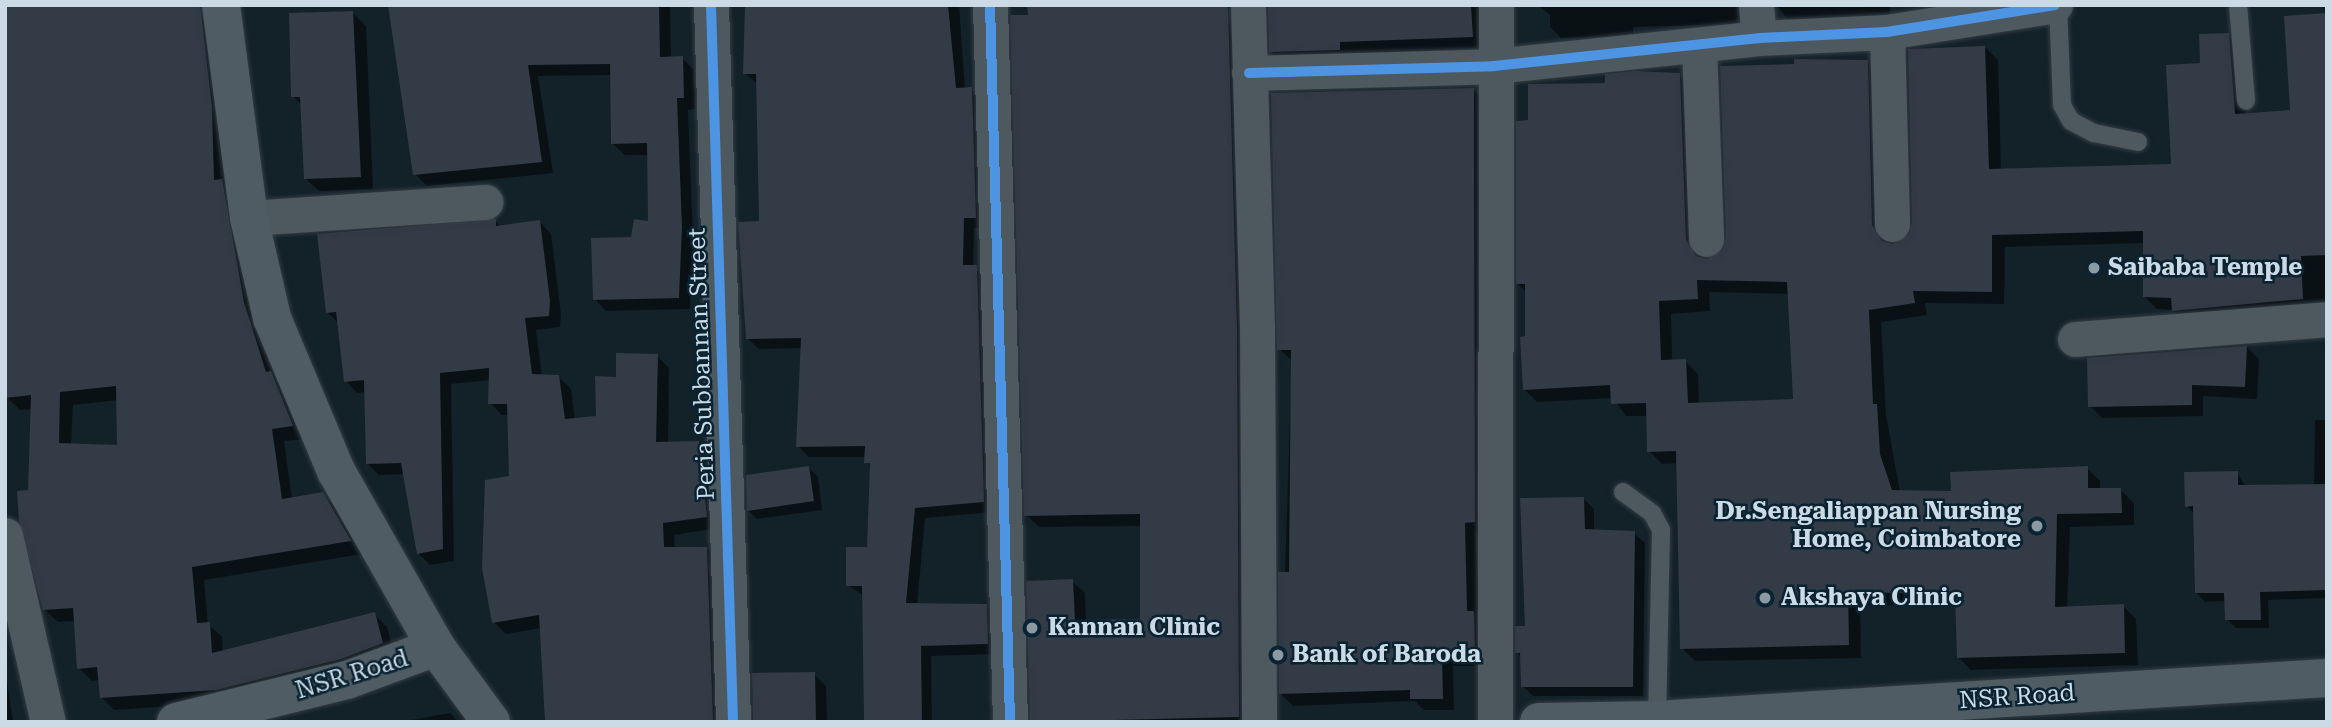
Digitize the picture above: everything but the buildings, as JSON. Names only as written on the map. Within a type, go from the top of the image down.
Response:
[{"type":"main road","points":[[221,5],[249,218],[272,318],[336,471],[436,647]]},
{"type":"main road","name":"NSR Road","points":[[176,722],[348,680],[436,647],[491,722]]},
{"type":"main road","name":"NSR Road","points":[[1539,722],[1657,720],[2327,678]]},
{"type":"street","name":"Peria Subbannan Street","points":[[711,5],[733,722]]},
{"type":"street","points":[[990,5],[1010,722]]},
{"type":"street","points":[[1248,5],[1257,327],[1259,722]]},
{"type":"street","points":[[1495,722],[1496,5]]},
{"type":"street","points":[[1250,73],[1494,66],[1699,46],[1758,22],[1887,32],[2057,5]]},
{"type":"street","points":[[1887,32],[1892,224]]},
{"type":"street","points":[[1699,46],[1706,239]]},
{"type":"street","points":[[249,218],[485,202]]},
{"type":"street","points":[[2075,339],[2327,319]]},
{"type":"street","points":[[5,535],[48,722]]},
{"type":"lane","points":[[2057,5],[2063,104],[2071,121],[2094,133],[2138,142]]},
{"type":"lane","points":[[2238,5],[2246,101]]},
{"type":"lane","points":[[1623,492],[1652,513],[1661,530],[1657,720]]},
{"type":"cycle path","points":[[711,5],[733,722]]},
{"type":"cycle path","points":[[990,5],[1010,722]]},
{"type":"cycle path","points":[[1249,73],[1494,66],[1759,38],[1887,32],[2055,5]]},
{"type":"place","name":"Saibaba Temple","points":[[2094,268]]},
{"type":"place","name":"Dr.Sengaliappan Nursing Home, Coimbatore","points":[[2037,526]]},
{"type":"place","name":"Akshaya Clinic","points":[[1765,598]]},
{"type":"place","name":"Kannan Clinic","points":[[1032,628]]},
{"type":"place","name":"Bank of Baroda","points":[[1278,655]]}]
